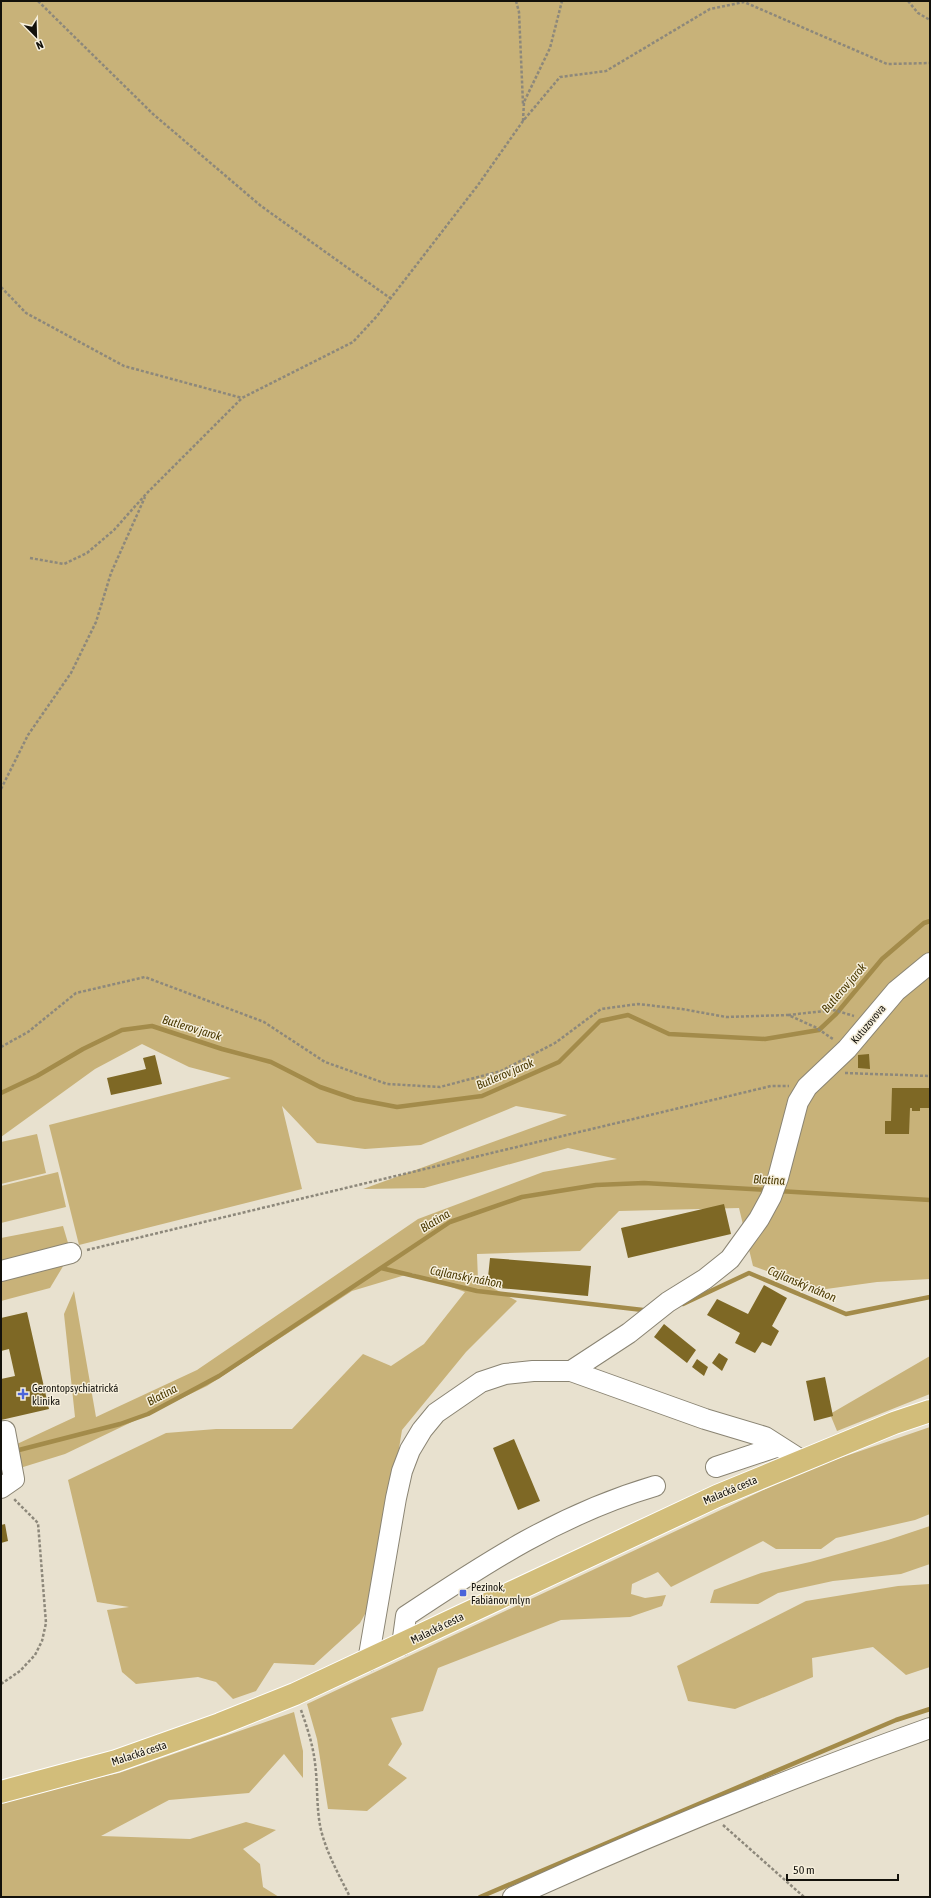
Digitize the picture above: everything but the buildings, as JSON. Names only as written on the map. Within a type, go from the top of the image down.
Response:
[{"type":"main road","name":"Malacká cesta","points":[[1,1792],[116,1761],[220,1724],[295,1694],[402,1645],[669,1518],[801,1460],[894,1423],[930,1411]]},
{"type":"lane","name":"Kutuzovova","points":[[571,1371],[629,1333],[668,1302],[718,1270],[730,1259],[758,1220],[771,1197],[778,1178],[798,1102],[814,1080],[847,1049],[896,991],[930,963]]},
{"type":"lane","points":[[1,1271],[71,1253]]},
{"type":"lane","points":[[368,1661],[402,1471],[410,1450],[422,1430],[436,1413],[464,1393],[492,1377],[533,1371],[571,1371],[705,1419],[765,1437],[801,1460]]},
{"type":"lane","points":[[2,1488],[14,1479],[6,1446]]},
{"type":"lane","points":[[716,1467],[779,1446]]},
{"type":"lane","points":[[402,1645],[406,1616],[488,1562],[558,1522],[622,1495],[655,1486]]},
{"type":"lane","points":[[513,1897],[621,1848],[846,1758],[930,1728]]},
{"type":"path","points":[[38,1],[153,114],[261,206],[390,298]]},
{"type":"path","points":[[516,1],[519,12],[523,121]]},
{"type":"path","points":[[523,121],[524,102],[550,48],[562,1]]},
{"type":"path","points":[[908,1],[918,12],[930,20]]},
{"type":"path","points":[[30,558],[64,564],[87,553],[114,530],[146,494],[242,398],[353,342],[377,316],[478,185],[523,121],[560,77],[606,71],[710,9],[744,2],[887,64],[930,63]]},
{"type":"path","points":[[1,287],[26,313],[124,366],[242,398]]},
{"type":"path","points":[[1,789],[28,735],[71,673],[96,622],[111,573],[146,494]]},
{"type":"path","points":[[1,1047],[28,1032],[76,993],[145,976],[264,1022],[325,1062],[388,1084],[440,1087],[501,1071],[555,1043],[601,1009],[638,1004],[682,1009],[726,1017],[788,1015],[834,1010],[870,1022]]},
{"type":"path","points":[[788,1015],[822,1031]]},
{"type":"path","points":[[71,1253],[771,1086],[814,1080],[930,1076]]},
{"type":"path","points":[[1,1684],[20,1671],[35,1655],[42,1641],[46,1623],[38,1523],[2,1488]]},
{"type":"path","points":[[295,1694],[312,1744],[321,1829],[335,1868],[350,1897]]},
{"type":"path","points":[[710,1813],[804,1897]]},
{"type":"shaded area","points":[[1,1],[930,1],[930,1279],[877,1282],[819,1290],[753,1266],[739,1208],[619,1211],[580,1251],[477,1254],[478,1280],[517,1301],[466,1352],[402,1430],[375,1596],[360,1623],[314,1665],[274,1663],[256,1691],[233,1699],[216,1682],[198,1677],[136,1684],[122,1672],[107,1610],[129,1607],[97,1602],[68,1480],[166,1433],[216,1429],[292,1429],[363,1354],[391,1366],[424,1344],[465,1292],[412,1273],[352,1291],[207,1386],[65,1454],[20,1468],[17,1444],[75,1417],[64,1314],[74,1291],[96,1417],[197,1370],[418,1219],[543,1172],[617,1159],[568,1148],[424,1188],[363,1189],[567,1115],[516,1106],[421,1145],[365,1149],[317,1143],[282,1106],[302,1189],[79,1245],[49,1125],[231,1078],[189,1067],[142,1044],[95,1069],[1,1137]]},
{"type":"shaded area","points":[[37,1134],[46,1173],[1,1184],[1,1142]]},
{"type":"shaded area","points":[[58,1172],[66,1207],[1,1223],[1,1186]]},
{"type":"shaded area","points":[[63,1226],[71,1253],[50,1288],[1,1301],[1,1238]]},
{"type":"shaded area","points":[[930,1356],[930,1394],[837,1431],[830,1414]]},
{"type":"shaded area","points":[[930,1427],[930,1514],[915,1520],[836,1538],[821,1549],[776,1549],[763,1541],[671,1587],[658,1572],[632,1584],[631,1594],[645,1598],[666,1595],[662,1606],[630,1617],[561,1620],[438,1668],[423,1711],[391,1718],[402,1744],[388,1765],[407,1778],[367,1811],[328,1809],[317,1739],[307,1704],[808,1469]]},
{"type":"shaded area","points":[[930,1526],[930,1564],[901,1574],[833,1581],[778,1593],[758,1604],[710,1603],[714,1590],[761,1573],[810,1562],[888,1540]]},
{"type":"shaded area","points":[[930,1584],[930,1667],[906,1675],[873,1647],[812,1658],[813,1677],[735,1709],[688,1701],[677,1666],[806,1601],[898,1586]]},
{"type":"shaded area","points":[[294,1712],[303,1751],[303,1778],[284,1754],[249,1793],[169,1800],[101,1836],[190,1839],[246,1822],[276,1830],[243,1849],[260,1864],[263,1887],[279,1897],[1,1897],[1,1800],[119,1773]]},
{"type":"waterway","name":"Butlerov jarok","points":[[1,1093],[37,1076],[83,1049],[122,1030],[152,1026],[222,1049],[271,1062],[320,1087],[355,1099],[397,1107],[482,1096],[559,1062],[600,1021],[628,1015],[669,1034],[765,1039],[819,1030],[836,1014],[882,959],[924,923],[930,921]]},
{"type":"waterway","name":"Blatina","points":[[15,1451],[120,1424],[148,1414],[219,1376],[450,1222],[522,1197],[596,1185],[644,1183],[769,1190]]},
{"type":"waterway","name":"Blatina","points":[[778,1191],[930,1200]]},
{"type":"waterway","name":"Cajlanský náhon","points":[[381,1268],[477,1291],[643,1310]]},
{"type":"waterway","name":"Cajlanský náhon","points":[[683,1304],[749,1273],[846,1314],[930,1297]]},
{"type":"waterway","points":[[480,1897],[896,1720],[930,1709]]},
{"type":"place","name":"Gerontopsychiatrická klinika","points":[[23,1394]]},
{"type":"place","name":"Pezinok, Fabiánov mlyn","points":[[463,1593]]}]
